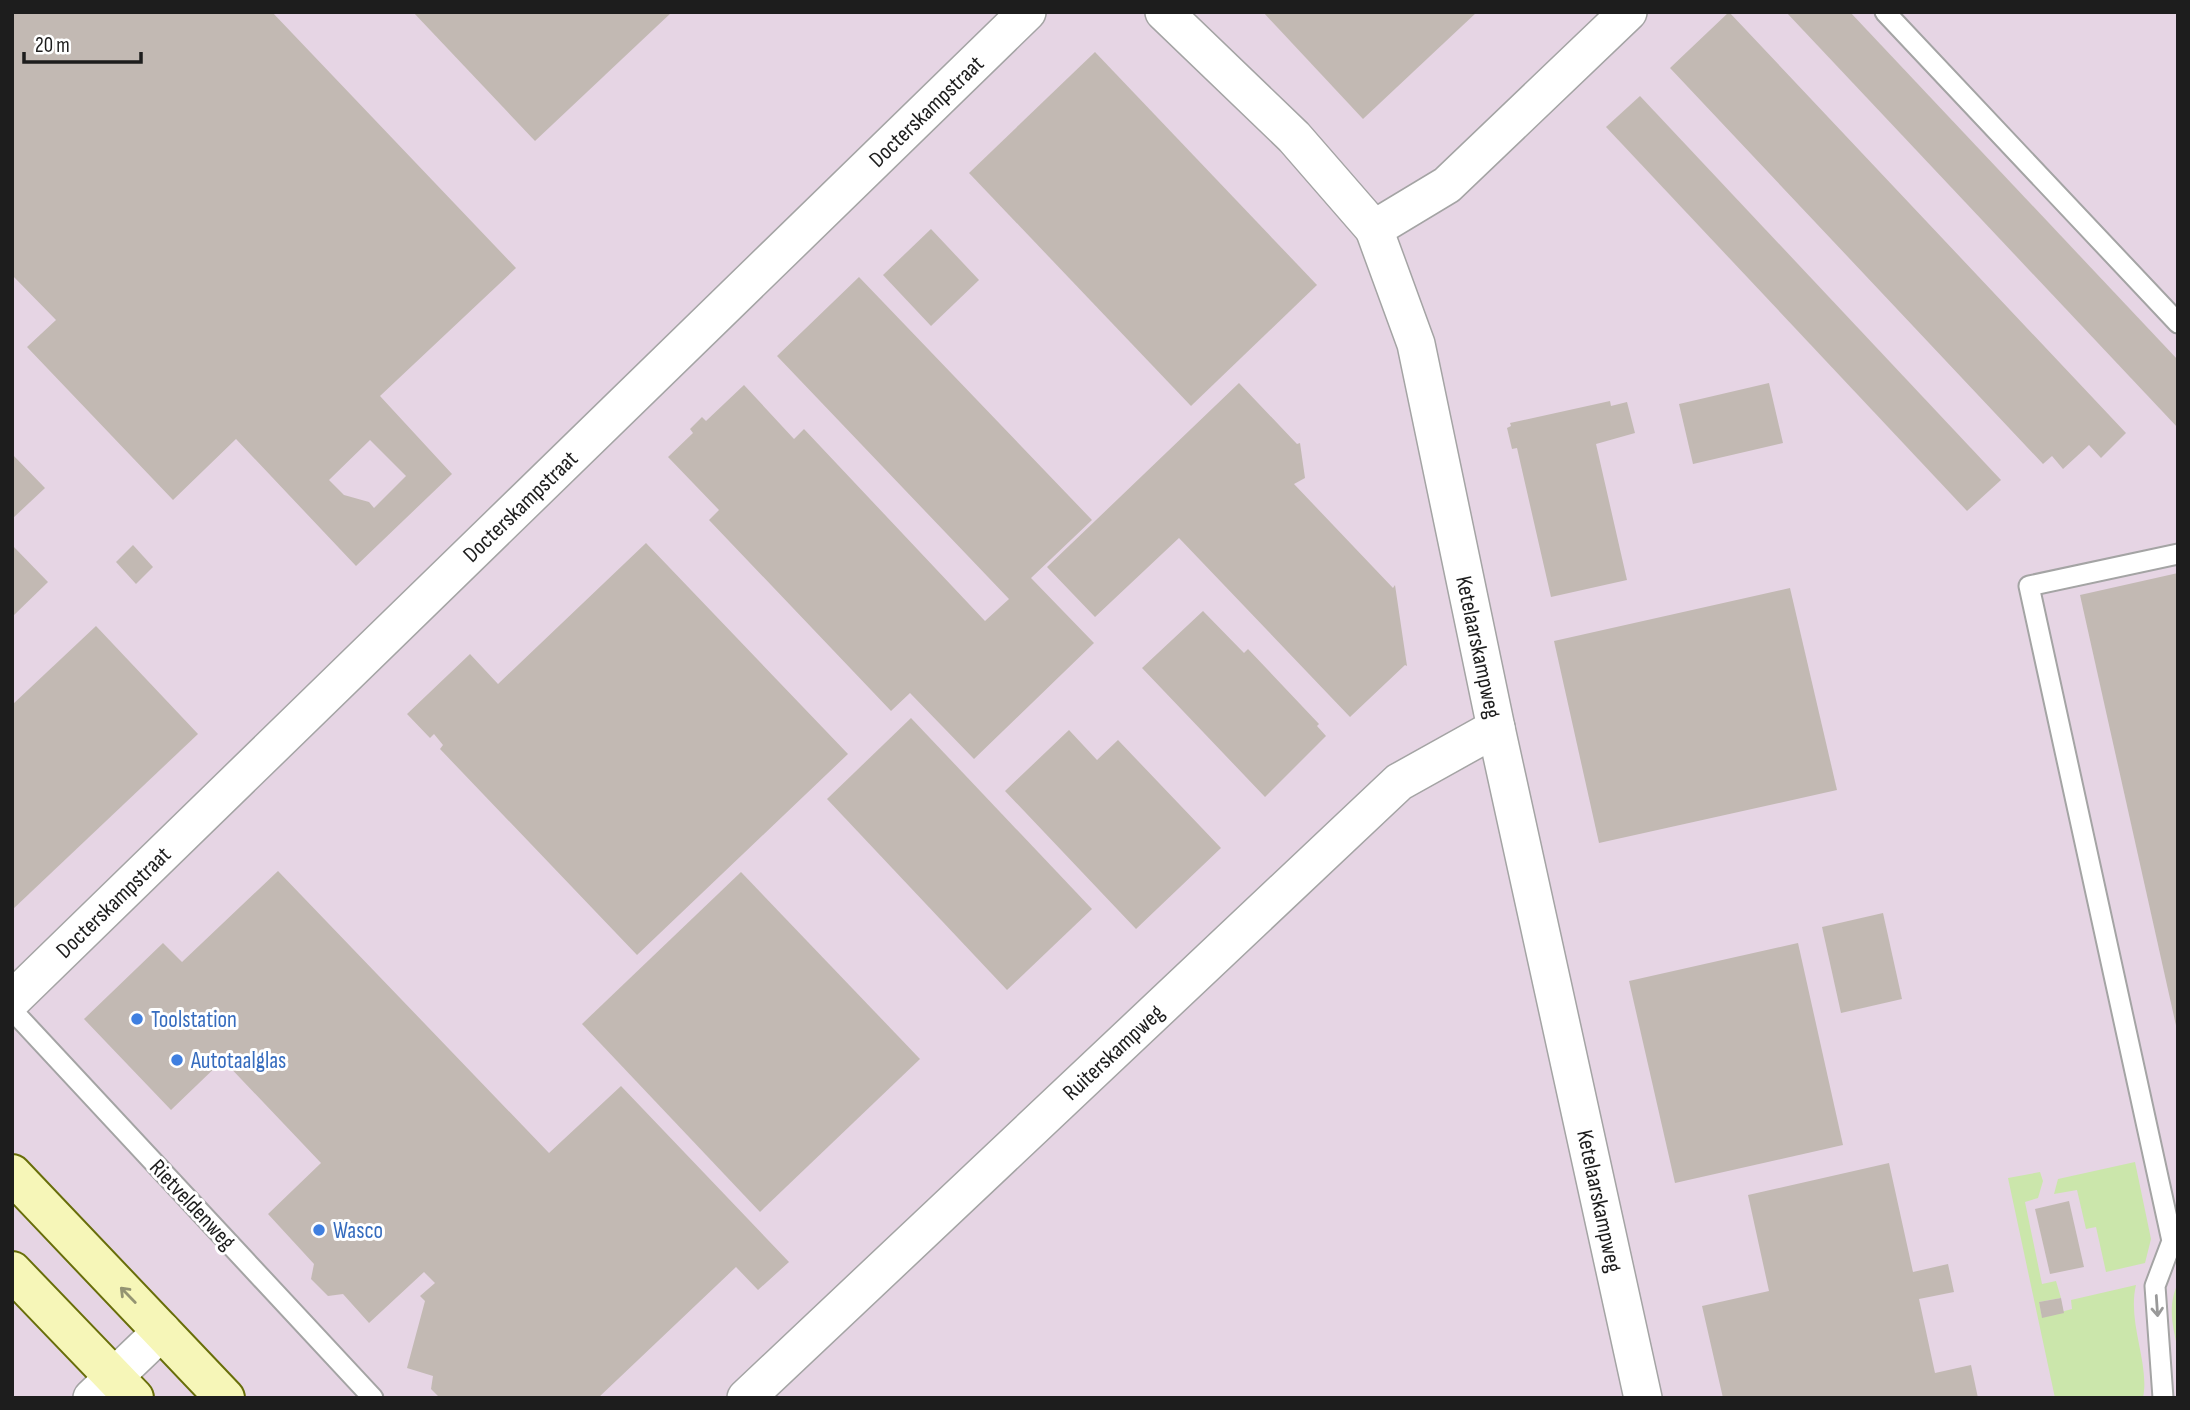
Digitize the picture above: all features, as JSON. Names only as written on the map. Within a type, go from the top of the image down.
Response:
[{"type":"main road","points":[[12,1174],[225,1398]]},
{"type":"main road","points":[[12,1271],[113,1391]]},
{"type":"street","name":"Docterskampstraat","points":[[12,1000],[1027,12]]},
{"type":"street","points":[[1164,12],[1294,137],[1374,229],[1447,185],[1628,12]]},
{"type":"street","name":"Ketelaarskampweg","points":[[1374,229],[1416,344],[1496,728],[1643,1398]]},
{"type":"street","name":"Ruiterskampweg","points":[[746,1398],[1399,782],[1496,728]]},
{"type":"street","points":[[113,1391],[162,1331]]},
{"type":"lane","points":[[1885,12],[2178,323]]},
{"type":"lane","points":[[2164,1398],[2155,1286],[2175,1240],[2029,586],[2178,554]]},
{"type":"lane","name":"Rietveldenweg","points":[[12,1010],[373,1398]]},
{"type":"shaded area","points":[[12,12],[2178,12],[2178,1398],[12,1398]]},
{"type":"green space","points":[[2135,1162],[2151,1239],[2145,1263],[2106,1272],[2096,1227],[2086,1229],[2077,1190],[2054,1194],[2058,1179]]},
{"type":"green space","points":[[2040,1172],[2043,1181],[2038,1198],[2025,1202],[2042,1284],[2056,1281],[2061,1298],[2039,1302],[2042,1317],[2072,1309],[2071,1300],[2136,1285],[2134,1314],[2144,1371],[2143,1398],[2055,1398],[2008,1178]]},
{"type":"green space","points":[[2178,1283],[2178,1350],[2172,1308]]},
{"type":"building","points":[[12,12],[272,12],[516,268],[380,396],[452,474],[356,566],[236,439],[173,500],[27,347],[56,320],[12,275]],"holes":[[[370,440],[406,476],[374,508],[369,502],[344,495],[329,480]]]},
{"type":"building","points":[[413,12],[672,12],[535,141]]},
{"type":"building","points":[[1263,12],[1477,12],[1363,119]]},
{"type":"building","points":[[1729,12],[2126,433],[2101,458],[2089,445],[2063,469],[2052,456],[2043,464],[1670,68]]},
{"type":"building","points":[[1786,12],[1850,12],[2178,360],[2178,428]]},
{"type":"building","points":[[1095,52],[1317,285],[1191,406],[969,173]]},
{"type":"building","points":[[1640,96],[2001,480],[1967,511],[1606,127]]},
{"type":"building","points":[[931,229],[979,280],[931,326],[883,275]]},
{"type":"building","points":[[859,277],[1092,520],[1031,578],[1094,643],[974,759],[910,693],[891,711],[709,520],[719,510],[668,457],[693,433],[690,429],[702,417],[706,421],[744,385],[794,439],[804,429],[985,621],[1009,599],[777,356]]},
{"type":"building","points":[[1239,383],[1297,444],[1300,443],[1305,478],[1294,484],[1393,588],[1395,585],[1407,666],[1350,717],[1179,538],[1095,617],[1047,567]]},
{"type":"building","points":[[1769,383],[1783,443],[1693,464],[1679,404]]},
{"type":"building","points":[[1610,401],[1611,406],[1627,402],[1635,433],[1596,444],[1627,580],[1551,597],[1517,448],[1512,449],[1507,428],[1511,426],[1510,423]]},
{"type":"building","points":[[12,454],[45,488],[12,519]]},
{"type":"building","points":[[646,543],[848,754],[637,955],[440,749],[443,745],[434,734],[430,738],[407,714],[470,654],[498,684]]},
{"type":"building","points":[[12,545],[48,582],[12,617]]},
{"type":"building","points":[[133,545],[153,567],[136,584],[116,562]]},
{"type":"building","points":[[2178,573],[2178,1030],[2177,1030],[2080,595]]},
{"type":"building","points":[[1790,588],[1837,790],[1599,843],[1554,641]]},
{"type":"building","points":[[1203,611],[1244,653],[1248,649],[1319,724],[1317,726],[1326,736],[1265,797],[1142,668]]},
{"type":"building","points":[[96,626],[198,734],[12,910],[12,705]]},
{"type":"building","points":[[911,718],[1092,909],[1007,990],[827,799]]},
{"type":"building","points":[[1069,730],[1097,760],[1118,740],[1221,848],[1136,929],[1005,791]]},
{"type":"building","points":[[278,871],[549,1153],[621,1086],[789,1262],[758,1290],[736,1267],[598,1398],[440,1398],[431,1389],[433,1376],[407,1368],[425,1301],[420,1296],[435,1283],[424,1272],[369,1323],[343,1294],[328,1296],[311,1279],[314,1264],[268,1214],[321,1163],[223,1060],[171,1110],[84,1019],[163,943],[182,962]]},
{"type":"building","points":[[741,872],[920,1059],[760,1212],[582,1024]]},
{"type":"building","points":[[1883,913],[1902,999],[1841,1013],[1822,927]]},
{"type":"building","points":[[1798,943],[1843,1145],[1675,1183],[1629,981]]},
{"type":"building","points":[[1889,1163],[1913,1272],[1948,1264],[1954,1292],[1919,1299],[1935,1373],[1971,1365],[1978,1398],[1723,1398],[1702,1306],[1769,1291],[1748,1195]]},
{"type":"building","points":[[2069,1201],[2084,1267],[2050,1274],[2035,1209]]},
{"type":"building","points":[[2061,1298],[2064,1313],[2042,1318],[2039,1302]]},
{"type":"place","name":"Toolstation","points":[[137,1019]]},
{"type":"place","name":"Autotaalglas","points":[[177,1060]]},
{"type":"place","name":"Wasco","points":[[319,1230]]}]
